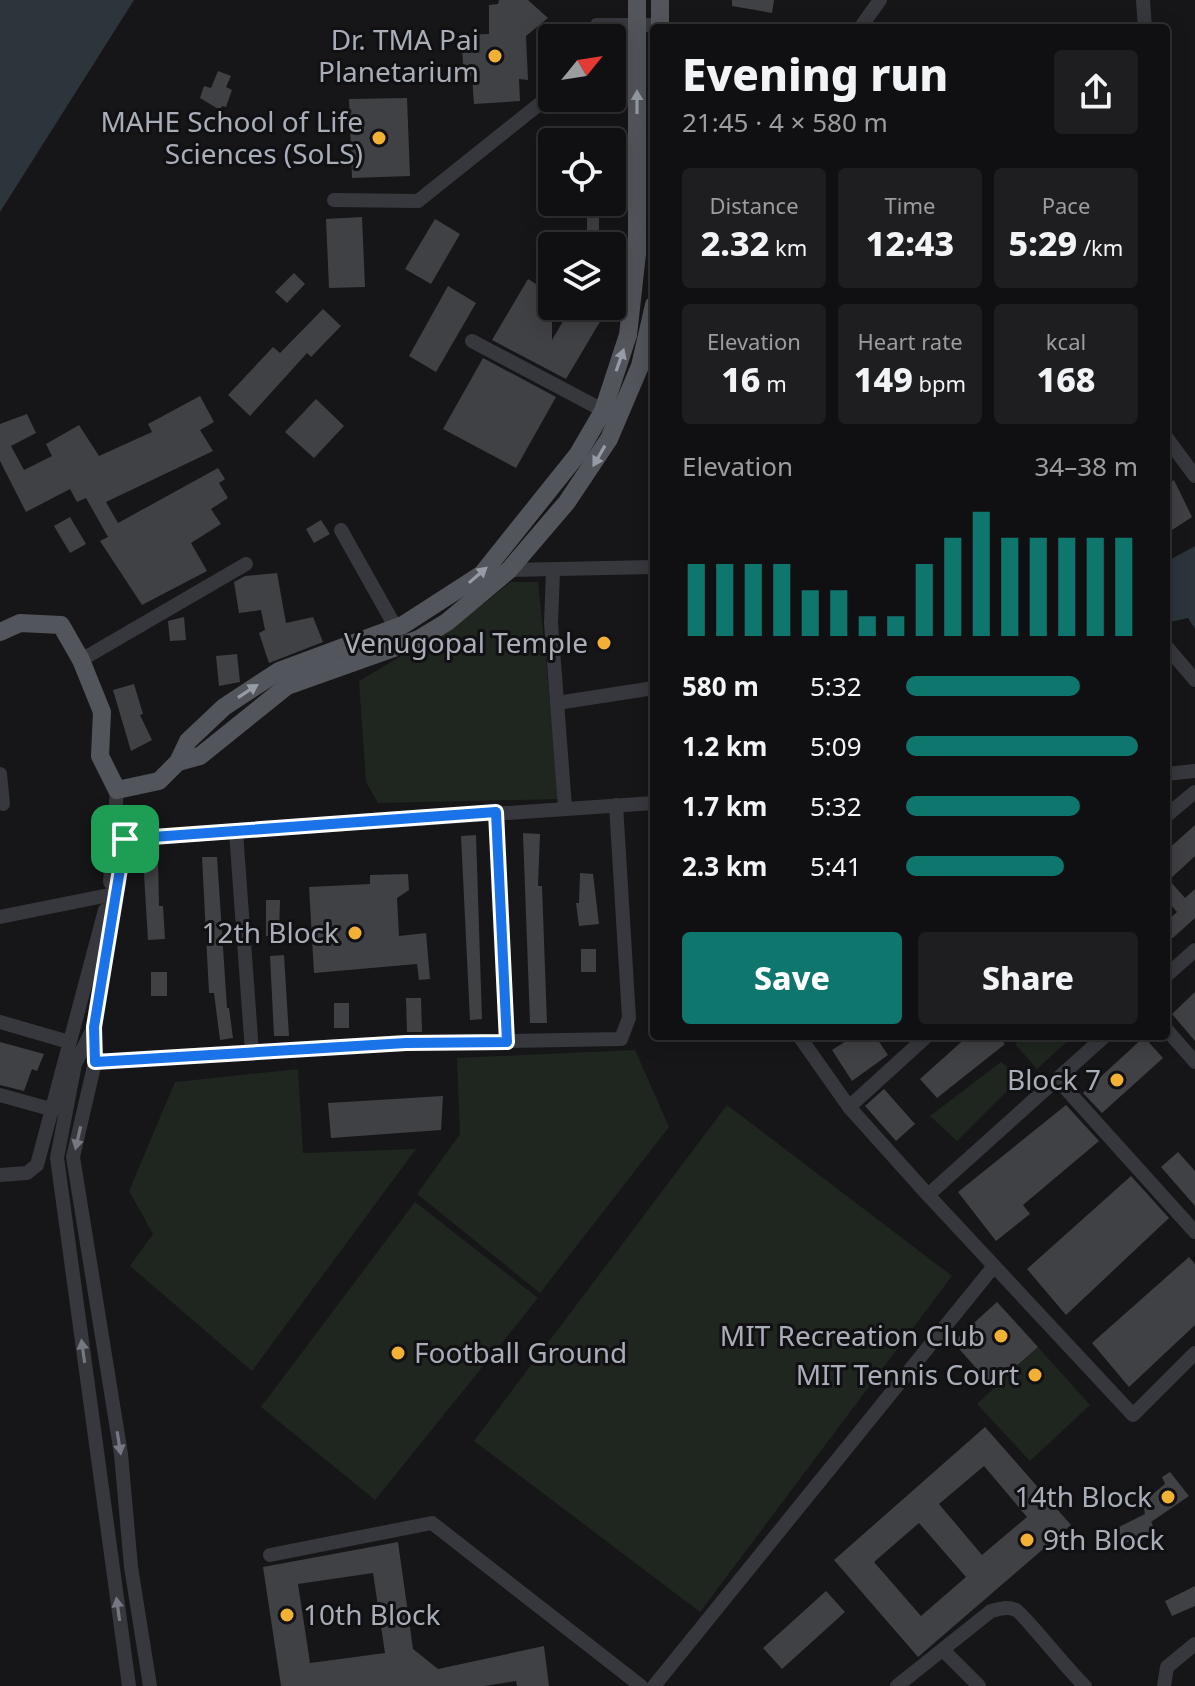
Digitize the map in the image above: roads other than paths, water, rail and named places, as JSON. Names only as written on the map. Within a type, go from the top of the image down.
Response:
[{"type":"main road","points":[[178,762],[200,756],[287,686],[419,639],[447,622],[509,570],[590,472],[610,415],[628,335],[637,254],[637,0]]},
{"type":"main road","points":[[660,0],[660,24]]},
{"type":"main road","points":[[0,632],[20,623],[61,625],[81,660],[102,712],[100,756],[117,790],[159,781],[178,762],[188,741],[224,707],[279,671],[396,628],[434,608],[482,574],[610,415],[640,366],[650,322]]},
{"type":"street","points":[[863,24],[880,0]]},
{"type":"street","points":[[1143,0],[1145,24]]},
{"type":"street","points":[[626,25],[650,26]]},
{"type":"street","points":[[334,200],[418,201],[538,105]]},
{"type":"street","points":[[472,341],[610,415]]},
{"type":"street","points":[[1170,442],[1195,476]]},
{"type":"street","points":[[341,530],[396,628]]},
{"type":"street","points":[[81,660],[246,564]]},
{"type":"street","points":[[509,570],[553,572],[650,567]]},
{"type":"street","points":[[553,572],[551,623],[565,807]]},
{"type":"street","points":[[1170,654],[1195,680]]},
{"type":"street","points":[[557,703],[650,689]]},
{"type":"street","points":[[1170,774],[1195,771]]},
{"type":"street","points":[[0,774],[3,804]]},
{"type":"street","points":[[117,790],[119,839],[94,1027],[95,1062],[73,1157],[121,1454],[131,1567],[150,1686]]},
{"type":"street","points":[[1170,813],[1195,792]]},
{"type":"street","points":[[119,839],[650,803]]},
{"type":"street","points":[[95,1062],[406,1043],[621,1039],[629,1018],[616,805]]},
{"type":"street","points":[[496,812],[507,1042]]},
{"type":"street","points":[[236,832],[252,1052]]},
{"type":"street","points":[[0,1175],[27,1173],[37,1165],[109,895],[119,839]]},
{"type":"street","points":[[0,917],[109,895]]},
{"type":"street","points":[[1170,972],[1195,950]]},
{"type":"street","points":[[0,1022],[69,1042]]},
{"type":"street","points":[[94,1027],[75,1064],[57,1158],[129,1686]]},
{"type":"street","points":[[1170,1034],[1195,1062]]},
{"type":"street","points":[[802,1040],[849,1107],[1133,1415],[1195,1353]]},
{"type":"street","points":[[849,1107],[923,1040]]},
{"type":"street","points":[[928,1195],[1101,1040]]},
{"type":"street","points":[[1058,1080],[1195,1232]]},
{"type":"street","points":[[0,1095],[54,1110]]},
{"type":"street","points":[[654,1686],[994,1266]]},
{"type":"street","points":[[270,1555],[432,1523],[641,1686]]},
{"type":"street","points":[[897,1686],[991,1611],[1004,1607],[1018,1611],[1066,1669],[1085,1686]]},
{"type":"street","points":[[1164,1686],[1167,1667],[1195,1644]]},
{"type":"street","points":[[944,1651],[979,1686]]},
{"type":"place","name":"Dr. TMA Pai Planetarium","points":[[495,56]]},
{"type":"place","name":"MAHE School of Life Sciences (SoLS)","points":[[379,138]]},
{"type":"place","name":"Venugopal Temple","points":[[604,643]]},
{"type":"place","name":"12th Block","points":[[355,933]]},
{"type":"place","name":"Block 7","points":[[1117,1080]]},
{"type":"place","name":"MIT Recreation Club","points":[[1001,1336]]},
{"type":"place","name":"Football Ground","points":[[398,1353]]},
{"type":"place","name":"MIT Tennis Court","points":[[1035,1375]]},
{"type":"place","name":"14th Block","points":[[1168,1497]]},
{"type":"place","name":"9th Block","points":[[1027,1540]]},
{"type":"place","name":"10th Block","points":[[287,1615]]}]
